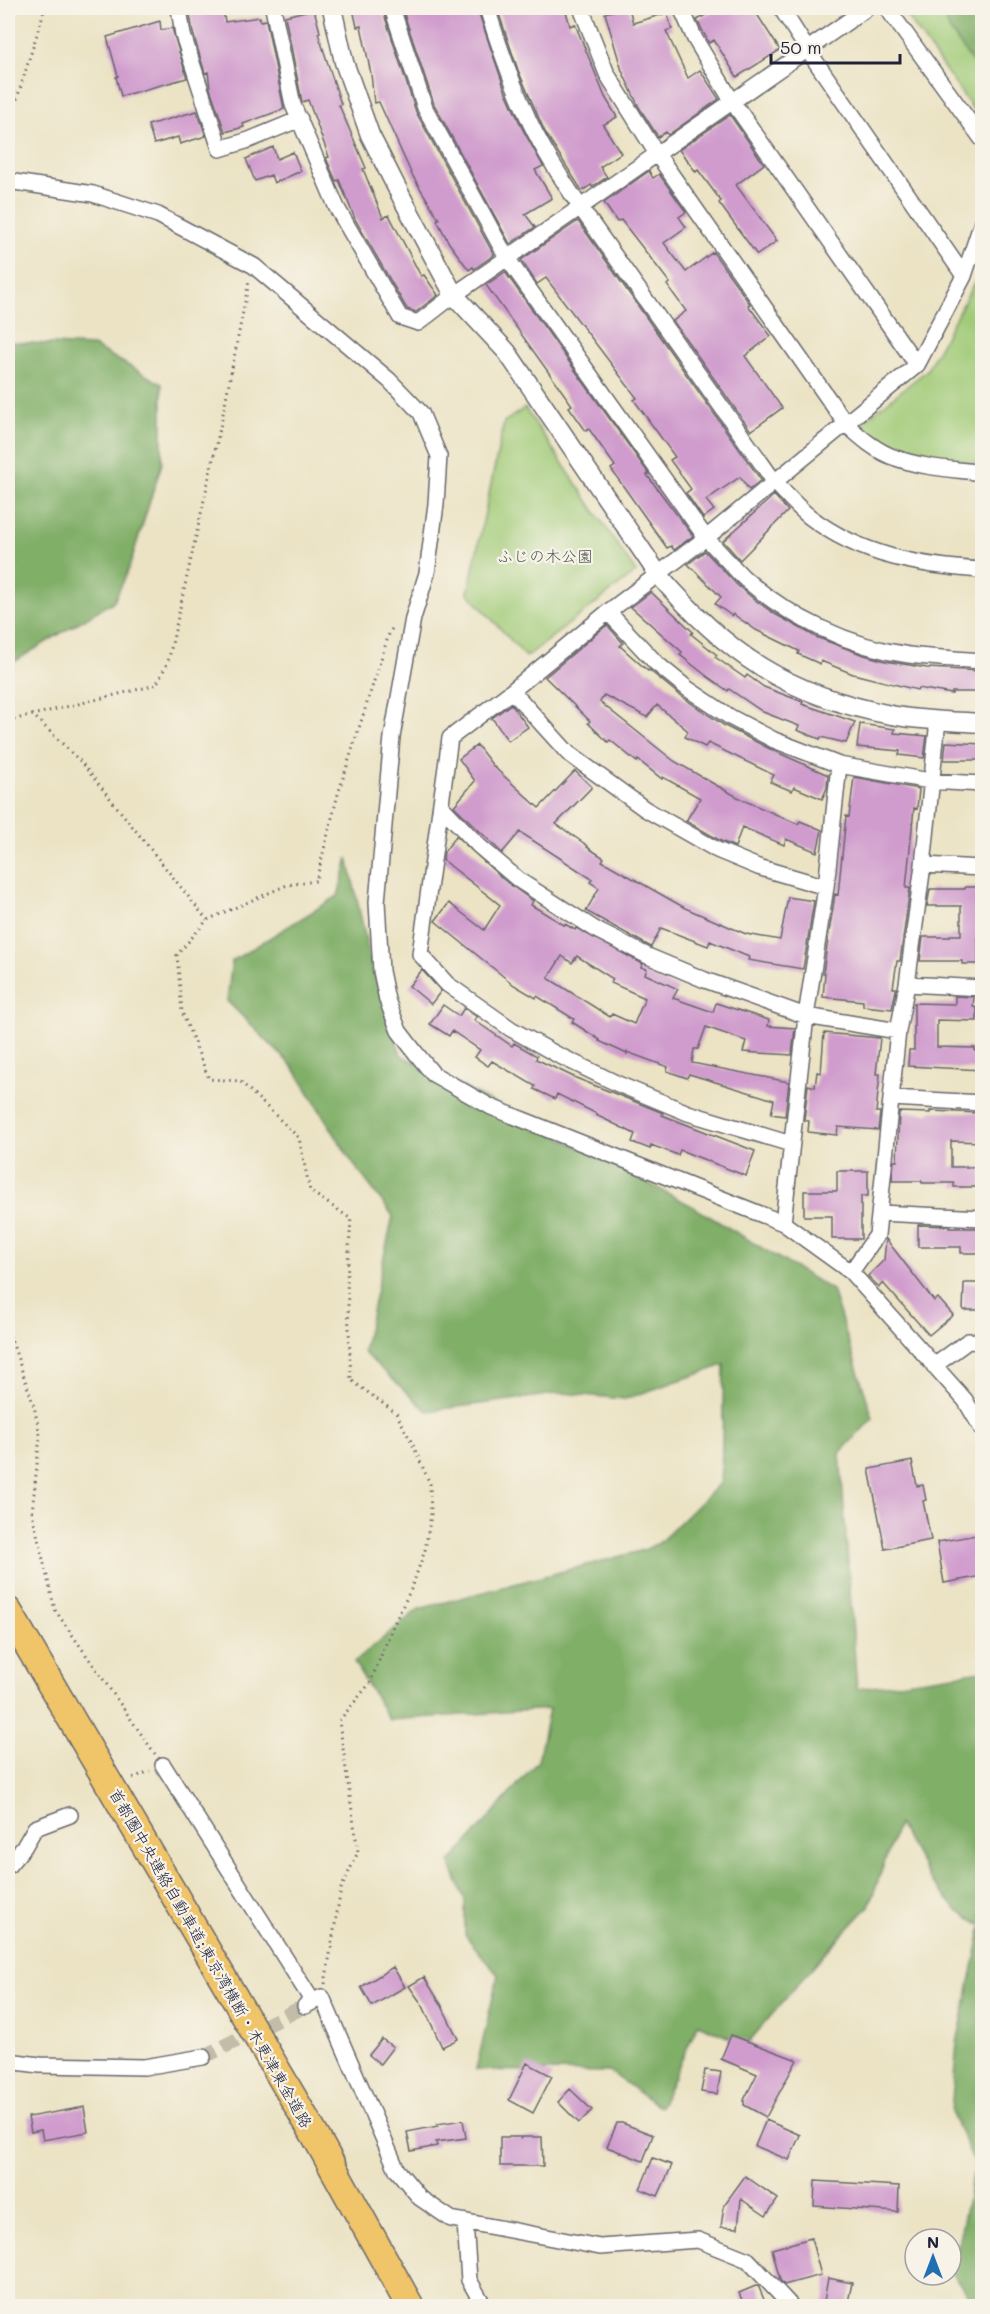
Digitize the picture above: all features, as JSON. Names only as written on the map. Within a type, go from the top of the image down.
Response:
[{"type":"highway","name":"首都圏中央連絡自動車道;東京湾横断・木更津東金道路","points":[[8,1611],[310,2127],[410,2307]]},
{"type":"street","points":[[179,8],[183,35],[220,148],[249,140],[300,119]]},
{"type":"street","points":[[273,8],[293,105],[337,208],[400,317],[418,323],[454,295],[867,8]]},
{"type":"street","points":[[332,8],[344,63],[370,135],[454,295],[507,352],[658,574],[699,621],[766,671],[803,690],[845,704],[893,715],[982,723]]},
{"type":"street","points":[[392,8],[425,108],[507,258],[706,538],[745,578],[782,606],[817,626],[861,644],[907,655],[982,661]]},
{"type":"street","points":[[487,8],[504,61],[526,114],[580,207],[774,481],[809,517],[869,550],[899,560],[933,567],[982,570]]},
{"type":"street","points":[[581,8],[607,74],[657,154],[846,424],[873,446],[894,458],[922,465],[982,473]]},
{"type":"street","points":[[681,8],[695,39],[732,101],[917,365]]},
{"type":"street","points":[[781,8],[964,276]]},
{"type":"street","points":[[887,8],[982,140]]},
{"type":"street","points":[[8,181],[93,194],[158,215],[254,266],[389,380],[421,413],[439,456],[427,573],[413,618],[392,737],[377,902],[381,971],[387,1000],[399,1030],[433,1074],[491,1107],[783,1223],[852,1272],[965,1400],[982,1429]]},
{"type":"street","points":[[791,1144],[688,1113],[618,1084],[511,1029],[447,984],[420,954],[450,738],[512,691],[608,612],[706,538],[917,365],[964,276],[982,222]]},
{"type":"street","points":[[608,612],[656,663],[730,717],[774,740],[839,765],[930,781],[982,784]]},
{"type":"street","points":[[512,691],[568,753],[645,809],[717,850],[758,867],[826,887]]},
{"type":"street","points":[[852,1272],[877,1235],[897,1030],[907,984],[923,865],[938,720]]},
{"type":"street","points":[[783,1223],[806,1016],[826,887],[839,765]]},
{"type":"street","points":[[441,806],[479,846],[520,881],[598,931],[650,957],[806,1016],[897,1030]]},
{"type":"street","points":[[923,865],[982,868]]},
{"type":"street","points":[[907,984],[982,988]]},
{"type":"street","points":[[891,1098],[982,1104]]},
{"type":"street","points":[[880,1213],[982,1218]]},
{"type":"street","points":[[934,1366],[968,1341],[982,1342]]},
{"type":"street","points":[[163,1765],[313,2001],[397,2170],[420,2198],[451,2219],[600,2247],[698,2240],[748,2260],[791,2307]]},
{"type":"street","points":[[8,1866],[24,1848],[35,1828],[70,1815]]},
{"type":"street","points":[[8,2061],[40,2066],[144,2067],[203,2057]]},
{"type":"street","points":[[465,2222],[469,2280],[484,2307]]},
{"type":"path","points":[[8,128],[45,8]]},
{"type":"path","points":[[8,721],[156,685],[168,662],[254,266]]},
{"type":"path","points":[[313,2001],[341,1888],[358,1852],[339,1721],[370,1683],[412,1587],[425,1550],[431,1515],[430,1484],[396,1413],[351,1380],[347,1279],[351,1219],[310,1191],[299,1138],[240,1081],[209,1079],[182,1012],[177,955],[207,920],[287,885],[316,880],[338,794],[389,634],[395,624]]},
{"type":"path","points":[[32,714],[81,762],[207,920]]},
{"type":"path","points":[[8,1330],[34,1406],[40,1435],[32,1513],[55,1610],[163,1765],[133,1778]]},
{"type":"green space","points":[[901,8],[982,8],[982,122]]},
{"type":"green space","points":[[943,8],[982,8],[982,76],[949,29]]},
{"type":"green space","points":[[982,262],[982,464],[920,459],[873,438],[861,423],[927,370],[978,276]]},
{"type":"green space","points":[[8,342],[93,346],[162,384],[162,463],[128,571],[114,601],[8,664]]},
{"type":"green space","name":"ふじの木公園","points":[[525,408],[636,572],[526,657],[468,593],[504,422]]},
{"type":"green space","points":[[348,858],[372,968],[401,1055],[692,1206],[832,1290],[873,1418],[840,1453],[857,1689],[982,1671],[982,1925],[959,1912],[932,1882],[898,1824],[869,1906],[815,1964],[746,2045],[698,2024],[660,2107],[610,2072],[476,2070],[498,1975],[465,1935],[465,1900],[450,1863],[538,1761],[549,1709],[389,1720],[354,1662],[419,1609],[644,1550],[659,1543],[721,1482],[724,1365],[625,1399],[563,1393],[427,1411],[363,1352],[393,1216],[352,1162],[293,1067],[227,1001],[232,961],[338,896]]},
{"type":"green space","points":[[982,1925],[982,2306],[976,2306],[962,2287],[962,2227],[975,2164],[951,2112],[957,2043]]},
{"type":"building","points":[[189,8],[223,8],[225,22],[260,17],[260,21],[266,20],[284,109],[243,124],[244,127],[225,132],[210,88],[208,72],[205,73],[193,33]]},
{"type":"building","points":[[382,8],[416,112],[494,255],[474,269],[473,267],[469,270],[449,243],[437,220],[439,219],[412,175],[379,102],[374,103],[371,74],[361,26],[357,27],[353,9]]},
{"type":"building","points":[[402,8],[439,8],[442,17],[477,8],[505,90],[543,166],[535,170],[552,198],[525,214],[535,227],[510,244],[434,104]]},
{"type":"building","points":[[497,8],[565,8],[570,26],[575,24],[605,97],[617,117],[603,125],[621,153],[600,167],[607,177],[592,187],[591,185],[582,191],[545,132],[518,70]]},
{"type":"building","points":[[629,8],[633,23],[667,13],[672,29],[666,31],[688,78],[700,70],[719,99],[668,135],[666,132],[658,137],[639,107],[622,71],[605,13]]},
{"type":"building","points":[[717,8],[753,8],[780,50],[737,77],[714,40],[709,43],[697,20]]},
{"type":"building","points":[[314,9],[320,32],[318,33],[341,104],[339,105],[366,168],[363,169],[383,218],[389,215],[421,276],[424,275],[438,295],[416,312],[407,309],[355,219],[339,180],[336,181],[326,158],[329,157],[308,100],[302,102],[285,16]]},
{"type":"building","points":[[160,21],[161,30],[172,28],[187,78],[121,96],[107,37]]},
{"type":"building","points":[[197,111],[206,136],[180,144],[178,137],[154,144],[148,125]]},
{"type":"building","points":[[730,115],[764,164],[736,185],[777,241],[757,255],[698,170],[696,172],[679,150]]},
{"type":"building","points":[[273,147],[277,159],[293,152],[301,171],[274,183],[271,175],[255,181],[246,159]]},
{"type":"building","points":[[649,171],[653,178],[659,174],[686,212],[679,217],[686,227],[664,243],[686,272],[713,252],[771,336],[745,356],[782,408],[751,431],[673,321],[686,311],[667,285],[670,283],[621,220],[617,222],[604,203]]},
{"type":"building","points":[[578,221],[761,480],[749,490],[740,477],[706,500],[714,510],[703,518],[686,493],[691,489],[670,460],[675,457],[634,400],[637,398],[546,278],[537,284],[521,260]]},
{"type":"building","points":[[505,272],[649,474],[647,475],[693,536],[674,550],[671,546],[667,548],[611,469],[615,466],[589,429],[586,431],[569,407],[572,405],[486,285]]},
{"type":"building","points":[[774,495],[788,511],[740,560],[723,541]]},
{"type":"building","points":[[705,551],[737,585],[755,600],[816,637],[885,661],[927,668],[982,671],[982,692],[952,692],[952,694],[918,688],[917,690],[853,674],[821,661],[820,664],[798,654],[799,651],[756,630],[715,604],[721,597],[688,564]]},
{"type":"building","points":[[651,592],[693,632],[691,634],[717,655],[715,657],[745,678],[747,675],[764,687],[803,702],[802,704],[855,722],[846,743],[821,737],[820,739],[797,730],[799,726],[763,712],[708,677],[680,655],[682,652],[631,607]]},
{"type":"building","points":[[607,625],[623,643],[620,646],[682,697],[725,726],[828,775],[827,788],[822,799],[794,787],[792,791],[770,782],[774,775],[708,743],[705,747],[685,737],[688,731],[657,705],[647,717],[604,695],[600,702],[674,761],[743,800],[798,824],[800,821],[822,830],[817,852],[786,839],[784,845],[742,827],[735,847],[686,821],[700,798],[663,777],[662,779],[610,740],[608,742],[545,677]]},
{"type":"building","points":[[511,704],[528,727],[508,741],[492,718]]},
{"type":"building","points":[[860,724],[895,729],[894,733],[927,736],[924,758],[899,755],[900,751],[857,747]]},
{"type":"building","points":[[946,742],[982,744],[982,760],[944,760]]},
{"type":"building","points":[[477,745],[493,766],[539,808],[575,771],[592,787],[556,824],[604,858],[602,861],[685,908],[746,934],[780,940],[788,897],[814,901],[803,969],[748,960],[749,957],[710,941],[708,946],[661,928],[651,947],[586,911],[599,888],[590,882],[592,879],[520,832],[502,853],[454,806],[475,781],[459,759]]},
{"type":"building","points":[[854,777],[919,789],[917,809],[914,808],[906,888],[910,888],[900,961],[897,961],[893,988],[896,990],[892,1009],[863,1006],[863,1001],[823,997],[825,973],[823,973],[835,894],[838,895],[846,816],[849,817]]},
{"type":"building","points":[[456,836],[504,880],[533,901],[531,905],[564,925],[575,930],[576,928],[643,964],[641,967],[647,969],[645,974],[678,989],[673,998],[713,1012],[716,1003],[769,1020],[768,1026],[795,1028],[792,1055],[743,1052],[746,1041],[706,1027],[698,1049],[694,1049],[692,1063],[789,1082],[785,1116],[771,1114],[774,1100],[689,1074],[687,1078],[667,1071],[668,1067],[627,1052],[627,1054],[599,1041],[572,1022],[574,1019],[514,985],[435,921],[449,903],[484,930],[500,905],[443,860],[444,852]],"holes":[[[562,956],[572,963],[577,956],[613,979],[611,983],[645,998],[634,1024],[612,1014],[610,1017],[548,978]]]},
{"type":"building","points":[[965,887],[982,887],[982,911],[978,911],[978,964],[962,964],[962,961],[920,961],[923,937],[961,935],[961,906],[927,906],[930,889],[965,889]]},
{"type":"building","points":[[422,970],[441,991],[431,1004],[409,986]]},
{"type":"building","points":[[955,996],[974,997],[973,1007],[977,1008],[977,1021],[937,1020],[937,1047],[975,1048],[975,1051],[982,1051],[982,1070],[908,1066],[909,1050],[914,1050],[914,1003],[955,1004]]},
{"type":"building","points":[[443,1005],[459,1016],[464,1008],[477,1017],[474,1020],[512,1046],[514,1043],[537,1056],[536,1059],[576,1078],[755,1151],[746,1176],[680,1150],[678,1155],[651,1145],[650,1149],[632,1142],[635,1134],[557,1094],[555,1099],[534,1089],[535,1086],[492,1061],[488,1066],[475,1057],[480,1050],[452,1031],[449,1036],[430,1024]]},
{"type":"building","points":[[824,1033],[880,1038],[876,1074],[880,1074],[876,1112],[880,1112],[878,1130],[838,1127],[837,1135],[808,1132],[809,1121],[804,1120],[808,1085],[815,1087],[817,1072],[821,1073]]},
{"type":"building","points":[[930,1111],[982,1113],[982,1142],[951,1141],[951,1167],[982,1167],[982,1187],[954,1187],[954,1183],[892,1181],[894,1161],[897,1161],[899,1112],[930,1113]]},
{"type":"building","points":[[837,1171],[868,1171],[868,1196],[861,1196],[861,1239],[832,1239],[832,1216],[804,1216],[804,1191],[837,1191]]},
{"type":"building","points":[[918,1225],[982,1228],[982,1253],[961,1253],[961,1247],[918,1247]]},
{"type":"building","points":[[886,1239],[934,1301],[938,1298],[953,1315],[929,1335],[883,1283],[879,1287],[868,1276],[884,1260]]},
{"type":"building","points":[[964,1283],[982,1283],[982,1310],[963,1310]]},
{"type":"building","points":[[912,1461],[917,1486],[923,1485],[926,1500],[923,1501],[931,1540],[885,1549],[869,1469]]},
{"type":"building","points":[[976,1535],[982,1576],[944,1583],[937,1542]]},
{"type":"building","points":[[393,1967],[405,1987],[372,2006],[361,1987]]},
{"type":"building","points":[[424,1977],[441,2004],[458,2039],[442,2047],[423,2006],[409,1986]]},
{"type":"building","points":[[731,2035],[797,2060],[766,2117],[744,2105],[744,2100],[757,2074],[721,2059]]},
{"type":"building","points":[[382,2039],[393,2047],[380,2064],[369,2055]]},
{"type":"building","points":[[527,2063],[552,2076],[533,2113],[509,2100]]},
{"type":"building","points":[[705,2070],[721,2072],[717,2094],[701,2092]]},
{"type":"building","points":[[570,2089],[592,2110],[579,2123],[558,2102]]},
{"type":"building","points":[[84,2107],[88,2132],[43,2140],[41,2130],[31,2132],[28,2117]]},
{"type":"building","points":[[463,2120],[466,2138],[436,2142],[437,2146],[411,2151],[407,2132]]},
{"type":"building","points":[[766,2120],[800,2135],[789,2160],[755,2146]]},
{"type":"building","points":[[617,2123],[653,2135],[643,2161],[607,2147]]},
{"type":"building","points":[[500,2137],[521,2137],[520,2140],[523,2137],[542,2137],[543,2166],[500,2166]]},
{"type":"building","points":[[653,2158],[672,2165],[658,2196],[640,2189]]},
{"type":"building","points":[[745,2176],[778,2199],[766,2216],[741,2199],[738,2228],[721,2227],[724,2205]]},
{"type":"building","points":[[815,2181],[899,2186],[898,2212],[814,2206]]},
{"type":"building","points":[[811,2238],[821,2275],[784,2285],[780,2280],[772,2249]]},
{"type":"building","points":[[828,2278],[852,2283],[847,2307],[823,2307]]},
{"type":"building","points":[[758,2285],[767,2307],[745,2307],[739,2293]]},
{"type":"tunnel","points":[[203,2057],[305,2006]]}]
